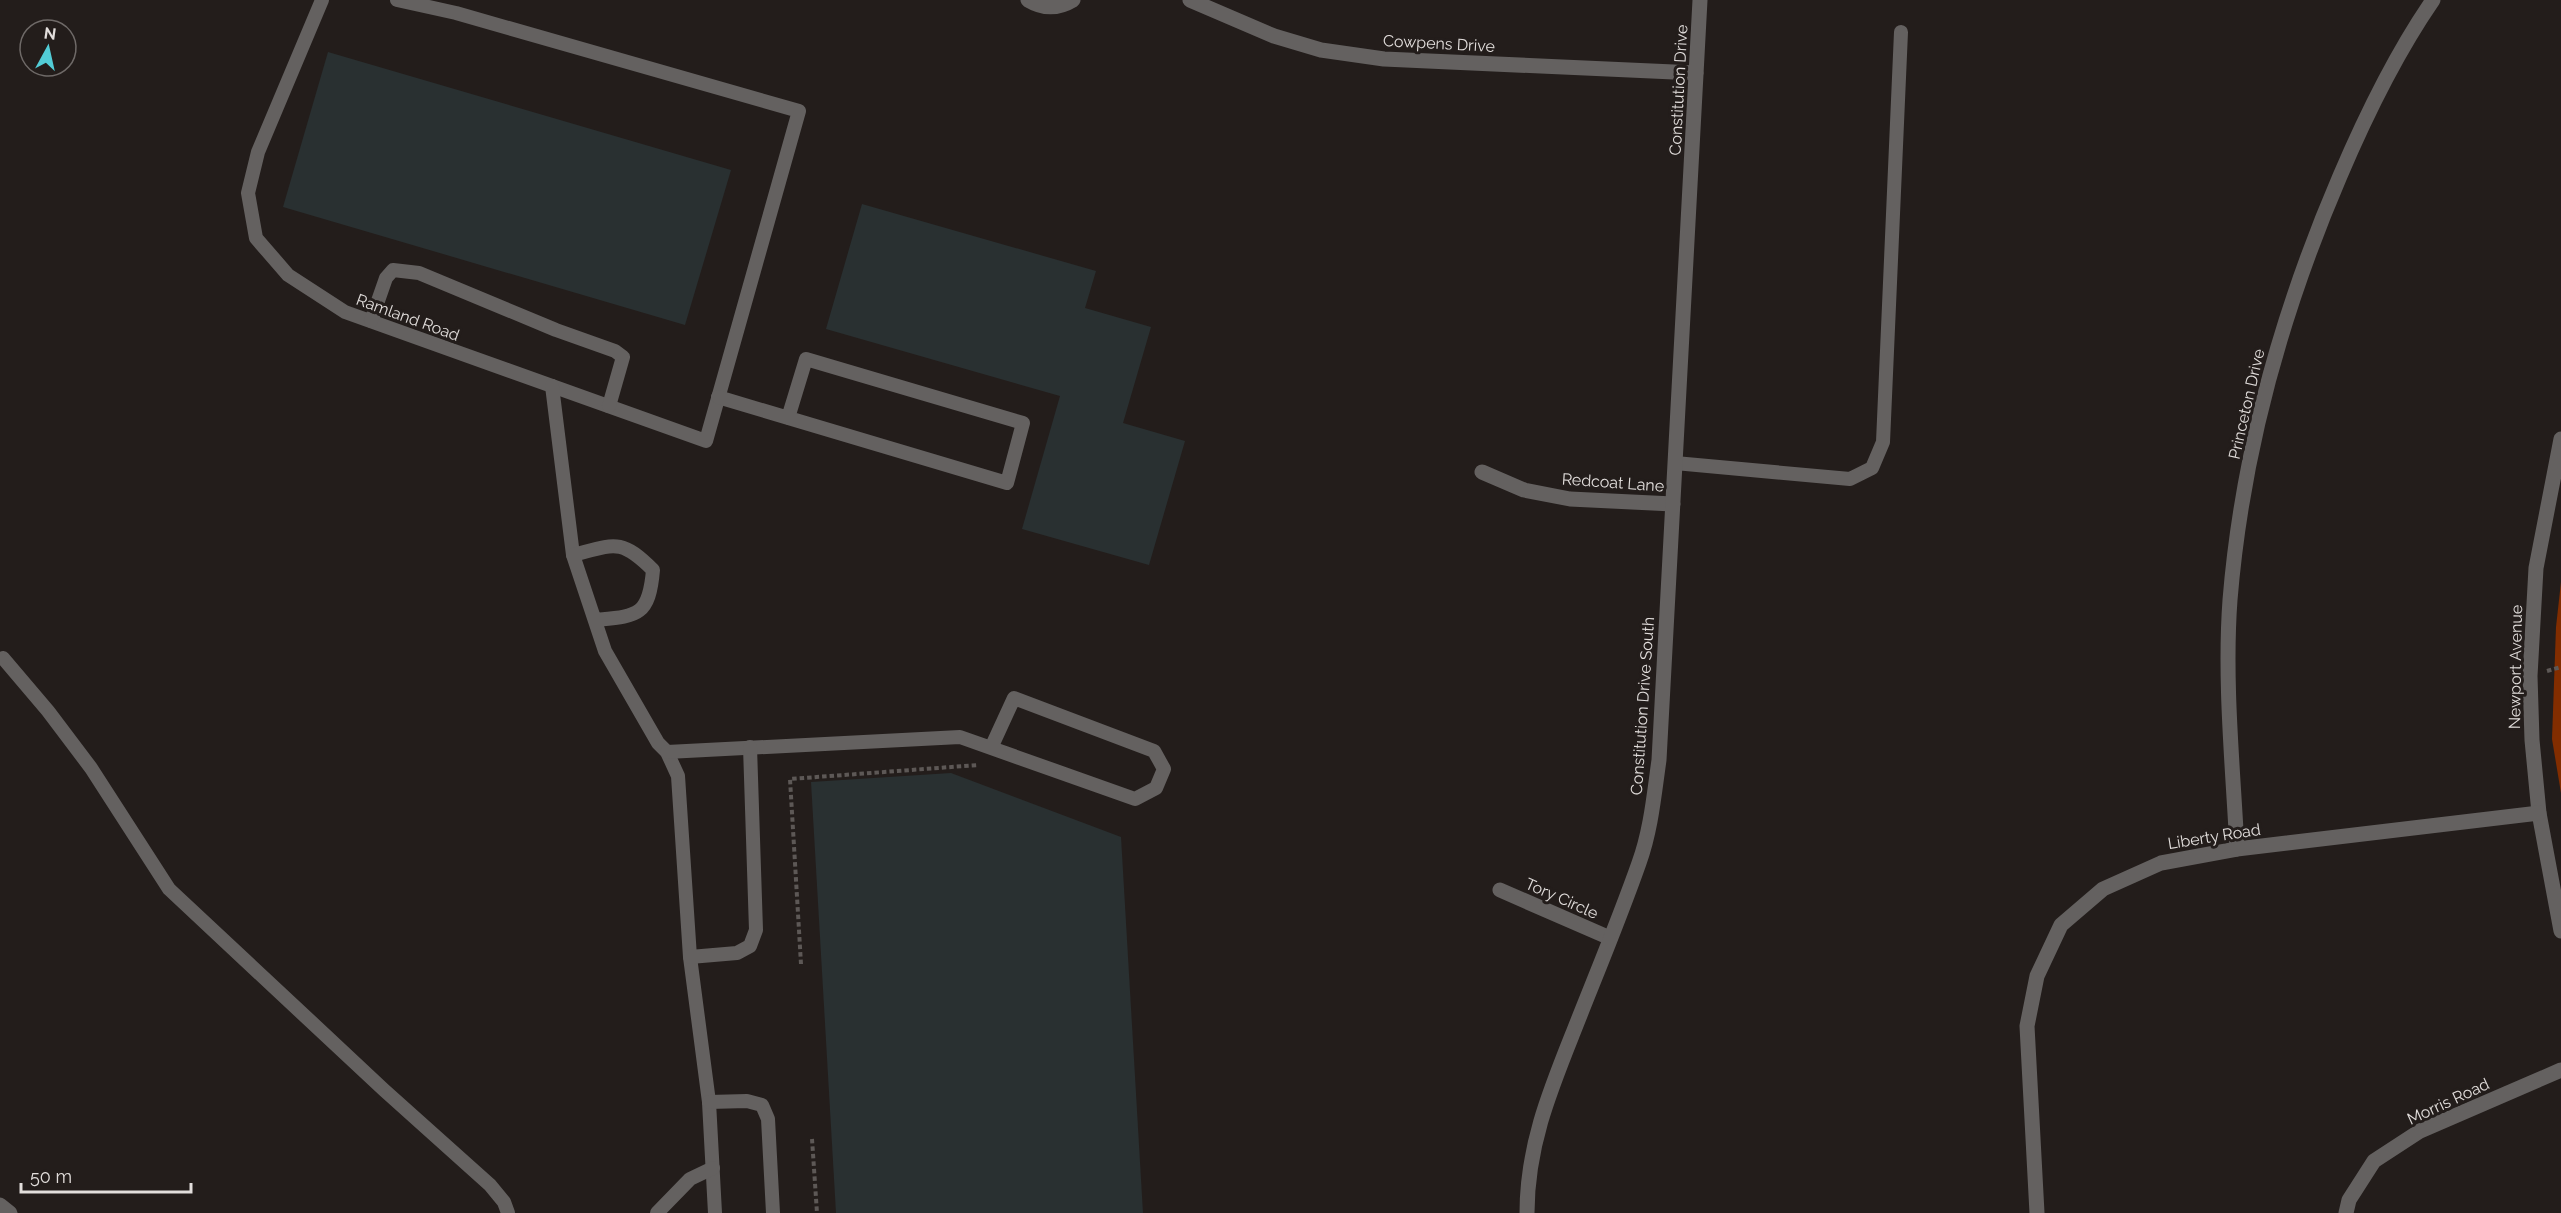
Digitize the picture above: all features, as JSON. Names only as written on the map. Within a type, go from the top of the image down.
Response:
[{"type":"street","points":[[1028,0],[1038,6],[1062,7],[1073,0]]},
{"type":"street","name":"Cowpens Drive","points":[[1190,0],[1274,36],[1321,50],[1384,59],[1696,74]]},
{"type":"street","name":"Constitution Drive","points":[[1691,181],[1700,0]]},
{"type":"street","name":"Princeton Drive","points":[[2237,849],[2229,712],[2230,602],[2240,517],[2258,423],[2285,319],[2321,220],[2369,109],[2433,0]]},
{"type":"street","name":"Constitution Drive South","points":[[1527,1213],[1527,1188],[1533,1144],[1548,1097],[1640,861],[1651,816],[1659,760],[1691,181]]},
{"type":"street","name":"Newport Avenue","points":[[2561,439],[2536,568],[2530,676],[2532,740],[2539,813],[2561,931]]},
{"type":"street","name":"Redcoat Lane","points":[[1482,472],[1524,490],[1570,499],[1673,504]]},
{"type":"street","name":"Liberty Road","points":[[2037,1213],[2027,1026],[2037,976],[2061,925],[2103,889],[2161,863],[2237,849],[2539,813]]},
{"type":"street","name":"Tory Circle","points":[[1500,890],[1610,938]]},
{"type":"street","name":"Morris Road","points":[[2346,1213],[2349,1200],[2374,1161],[2420,1131],[2561,1070]]},
{"type":"street","points":[[0,1205],[9,1213]]},
{"type":"lane","name":"Ramland Road","points":[[322,0],[258,152],[248,193],[256,238],[288,275],[345,312],[706,441],[718,397]]},
{"type":"lane","points":[[397,0],[456,13],[799,111],[718,397],[788,418],[1007,483],[1023,423],[806,359],[788,418]]},
{"type":"lane","points":[[1675,463],[1850,479],[1872,468],[1883,442],[1901,32]]},
{"type":"lane","points":[[371,321],[386,278],[393,270],[419,273],[555,330],[615,351],[622,357],[609,406]]},
{"type":"lane","points":[[552,386],[573,555],[582,587],[605,651],[658,743],[667,752],[678,776],[690,957],[709,1102],[715,1213]]},
{"type":"lane","points":[[573,555],[612,545],[634,551],[653,570],[651,597],[632,616],[595,620]]},
{"type":"lane","points":[[3,658],[48,711],[91,768],[169,889],[375,1082],[490,1185],[504,1202],[508,1213]]},
{"type":"lane","points":[[667,752],[960,737],[991,748],[1135,799],[1156,788],[1164,769],[1154,751],[1014,698],[991,748]]},
{"type":"lane","points":[[690,957],[737,953],[750,946],[756,930],[750,747]]},
{"type":"lane","points":[[709,1102],[747,1101],[762,1105],[768,1119],[773,1213]]},
{"type":"lane","points":[[657,1213],[690,1179],[713,1168]]},
{"type":"path","points":[[801,964],[790,779],[974,763],[985,767]]},
{"type":"path","points":[[812,1139],[817,1213]]},
{"type":"shaded area","points":[[2561,582],[2561,793],[2552,739],[2556,627]]},
{"type":"building","points":[[328,52],[731,170],[685,325],[283,207]]},
{"type":"building","points":[[862,204],[1096,271],[1085,308],[1151,327],[1123,423],[1185,441],[1149,565],[1022,529],[1060,396],[826,329]]},
{"type":"building","points":[[951,773],[1121,837],[1143,1213],[836,1213],[811,782]]}]
